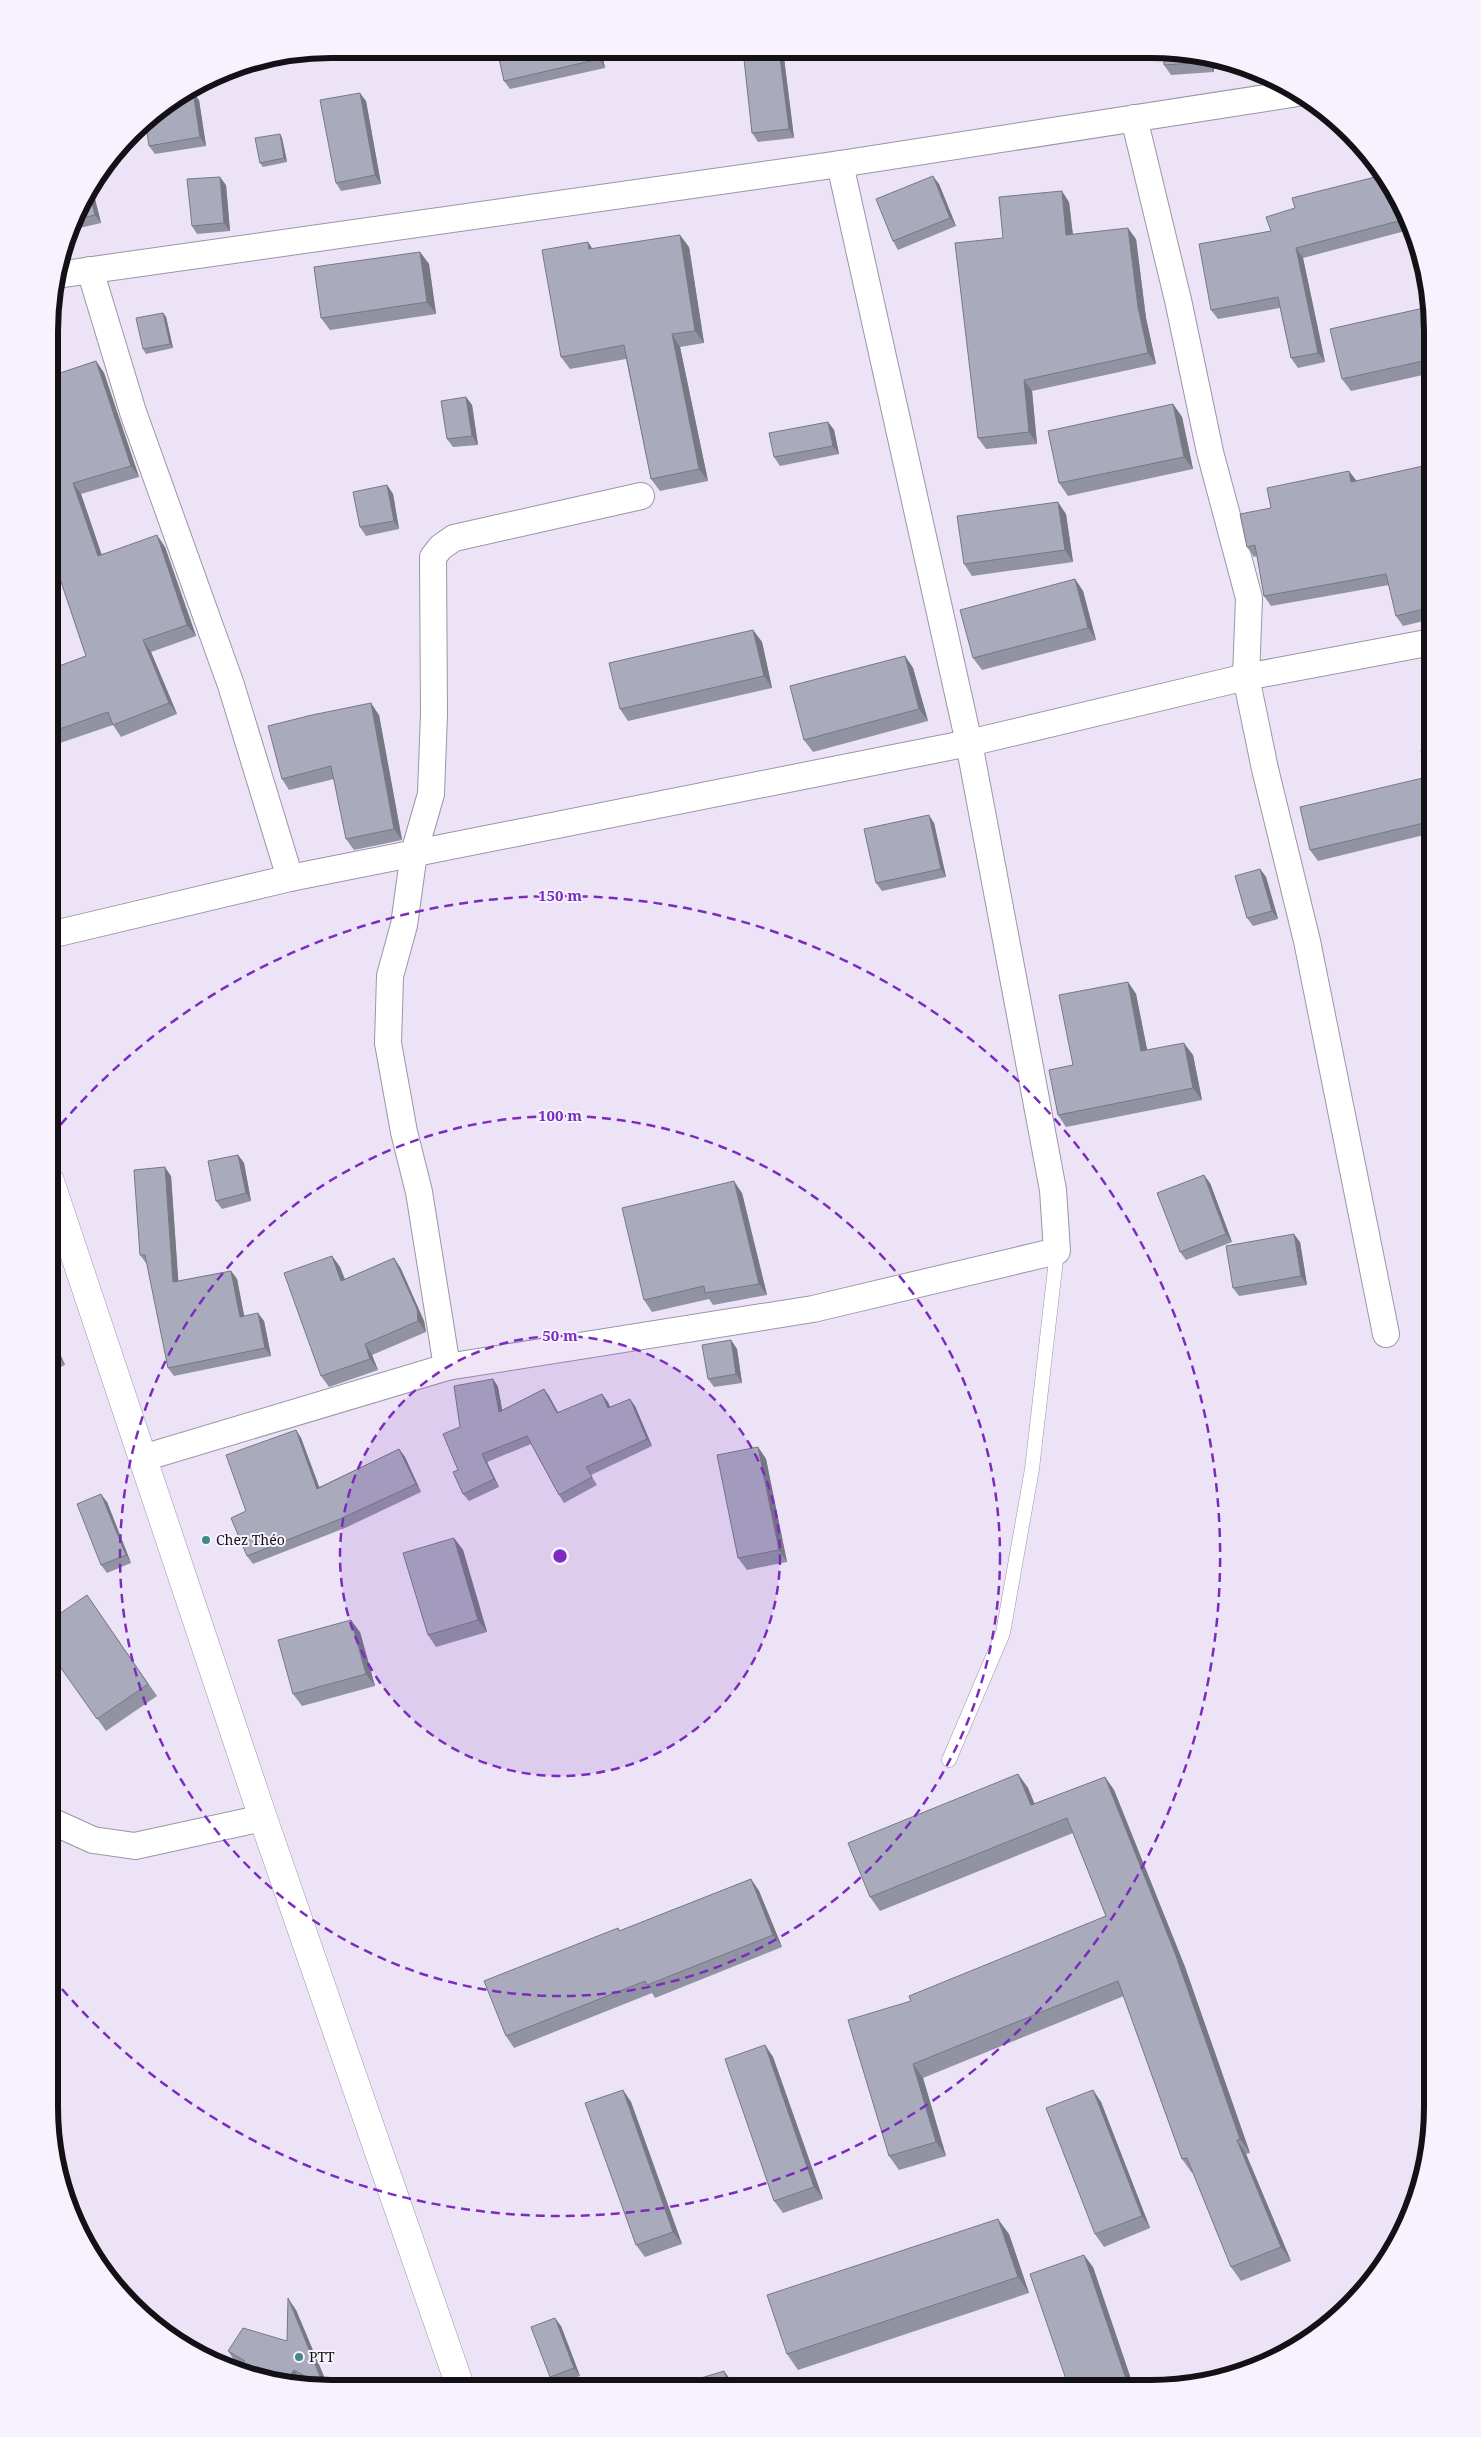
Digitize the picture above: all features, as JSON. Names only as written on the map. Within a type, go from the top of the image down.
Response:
[{"type":"main road","points":[[58,1220],[143,1458],[263,1818],[458,2380]]},
{"type":"street","points":[[64,274],[840,164],[1288,95]]},
{"type":"street","points":[[1134,118],[1178,300],[1210,452],[1249,598],[1246,677],[1265,769],[1307,941],[1386,1334]]},
{"type":"street","points":[[143,1458],[447,1367],[813,1309],[1057,1251],[1053,1190],[969,743],[840,164]]},
{"type":"street","points":[[90,270],[133,412],[230,685],[290,878]]},
{"type":"street","points":[[447,1367],[419,1192],[404,1132],[388,1043],[390,976],[404,925],[414,854],[431,794],[434,714],[432,557],[441,547],[454,538],[641,496]]},
{"type":"street","points":[[58,933],[290,878],[969,743],[1246,677],[1424,644]]},
{"type":"street","points":[[58,1829],[92,1840],[135,1846],[263,1818]]},
{"type":"lane","points":[[949,1760],[1003,1633],[1032,1469],[1057,1251]]},
{"type":"building","points":[[499,58],[599,58],[599,59],[504,81]]},
{"type":"building","points":[[744,58],[780,58],[789,129],[752,133]]},
{"type":"building","points":[[1164,58],[1201,62],[1164,65]]},
{"type":"building","points":[[360,93],[375,175],[336,183],[320,100]]},
{"type":"building","points":[[193,94],[200,137],[149,146],[147,129],[164,114]]},
{"type":"building","points":[[280,134],[284,158],[260,163],[255,138]]},
{"type":"building","points":[[933,176],[950,218],[893,241],[876,199]]},
{"type":"building","points":[[220,177],[224,223],[192,226],[187,179]]},
{"type":"building","points":[[1376,177],[1387,194],[1400,220],[1296,248],[1318,353],[1291,358],[1278,297],[1211,310],[1199,244],[1271,231],[1266,217],[1295,208],[1292,198]]},
{"type":"building","points":[[1062,191],[1066,235],[1128,228],[1138,307],[1148,353],[1024,380],[1029,432],[978,438],[955,243],[1003,238],[999,197]]},
{"type":"building","points":[[91,200],[95,215],[82,218]]},
{"type":"building","points":[[680,235],[695,331],[672,334],[699,469],[651,479],[624,345],[561,357],[542,250],[588,242],[589,249]]},
{"type":"building","points":[[420,252],[427,302],[321,318],[314,267]]},
{"type":"building","points":[[1422,308],[1424,361],[1342,379],[1330,329]]},
{"type":"building","points":[[163,313],[170,344],[143,349],[136,318]]},
{"type":"building","points":[[96,361],[131,466],[73,483],[98,556],[157,535],[187,625],[143,640],[169,703],[113,725],[108,712],[58,730],[58,666],[86,656],[58,573],[58,374]]},
{"type":"building","points":[[466,397],[472,436],[447,439],[441,401]]},
{"type":"building","points":[[1173,404],[1184,457],[1059,483],[1048,431]]},
{"type":"building","points":[[828,422],[833,446],[774,457],[769,433]]},
{"type":"building","points":[[1424,466],[1424,609],[1396,616],[1386,574],[1264,596],[1255,545],[1247,547],[1240,514],[1271,508],[1267,488],[1349,471],[1351,482]]},
{"type":"building","points":[[387,485],[394,521],[360,527],[353,492]]},
{"type":"building","points":[[1058,502],[1065,550],[964,564],[957,516]]},
{"type":"building","points":[[1075,579],[1088,628],[973,658],[960,610]]},
{"type":"building","points":[[753,630],[764,676],[620,709],[609,663]]},
{"type":"building","points":[[905,656],[919,709],[804,740],[790,686]]},
{"type":"building","points":[[371,703],[394,829],[346,839],[331,766],[282,779],[268,726]]},
{"type":"building","points":[[1424,750],[1424,764],[1421,751]]},
{"type":"building","points":[[1424,778],[1424,823],[1310,850],[1300,807]]},
{"type":"building","points":[[929,815],[941,869],[876,883],[864,829]]},
{"type":"building","points":[[1260,869],[1272,911],[1247,918],[1235,876]]},
{"type":"building","points":[[1128,982],[1141,1051],[1184,1043],[1193,1088],[1058,1115],[1049,1070],[1073,1065],[1059,995]]},
{"type":"building","points":[[238,1155],[246,1193],[216,1201],[208,1161]]},
{"type":"building","points":[[165,1167],[173,1282],[231,1271],[240,1317],[258,1313],[265,1348],[168,1368],[145,1255],[140,1255],[134,1170]]},
{"type":"building","points":[[1204,1175],[1226,1234],[1180,1252],[1157,1193]]},
{"type":"building","points":[[734,1181],[759,1284],[705,1293],[704,1286],[644,1300],[622,1208]]},
{"type":"building","points":[[1294,1234],[1301,1276],[1233,1288],[1226,1246]]},
{"type":"building","points":[[332,1256],[341,1281],[394,1258],[417,1309],[418,1321],[365,1344],[370,1359],[321,1376],[284,1273]]},
{"type":"building","points":[[731,1340],[736,1374],[708,1379],[702,1345]]},
{"type":"building","points":[[493,1379],[499,1412],[544,1389],[557,1413],[602,1394],[608,1408],[630,1399],[647,1439],[586,1467],[592,1477],[559,1495],[527,1436],[482,1454],[494,1479],[463,1494],[453,1472],[458,1470],[443,1434],[460,1427],[454,1386]]},
{"type":"building","points":[[296,1430],[317,1489],[399,1449],[416,1484],[340,1519],[247,1556],[231,1518],[246,1511],[226,1455]]},
{"type":"building","points":[[758,1447],[779,1550],[738,1558],[717,1455]]},
{"type":"building","points":[[101,1494],[126,1555],[101,1565],[77,1504]]},
{"type":"building","points":[[454,1538],[478,1620],[428,1635],[403,1553]]},
{"type":"building","points":[[87,1595],[148,1684],[97,1719],[58,1664],[58,1615]]},
{"type":"building","points":[[351,1620],[366,1674],[293,1694],[278,1640]]},
{"type":"building","points":[[1018,1774],[1031,1805],[1105,1777],[1175,1953],[1240,2139],[1237,2140],[1281,2247],[1231,2267],[1187,2158],[1182,2159],[1118,1981],[913,2064],[936,2142],[889,2156],[848,2020],[911,2001],[909,1996],[1106,1916],[1067,1818],[870,1897],[848,1843]]},
{"type":"building","points":[[751,1879],[773,1935],[647,1985],[645,1981],[506,2036],[484,1981],[618,1928],[619,1931]]},
{"type":"building","points":[[765,2045],[814,2187],[774,2201],[725,2059]]},
{"type":"building","points":[[623,2090],[673,2232],[636,2245],[585,2103]]},
{"type":"building","points":[[1093,2090],[1142,2216],[1095,2234],[1046,2108]]},
{"type":"building","points":[[998,2219],[1018,2277],[787,2354],[767,2295]]},
{"type":"building","points":[[1084,2255],[1126,2380],[1066,2380],[1030,2274]]},
{"type":"building","points":[[288,2298],[321,2379],[309,2379],[294,2370],[289,2376],[243,2365],[241,2364],[245,2361],[228,2351],[243,2328],[287,2341]]},
{"type":"building","points":[[555,2318],[574,2368],[550,2377],[531,2327]]},
{"type":"building","points":[[724,2371],[727,2380],[694,2380]]},
{"type":"place","name":"Chez Théo","points":[[206,1540]]},
{"type":"place","name":"PTT","points":[[299,2357]]}]
